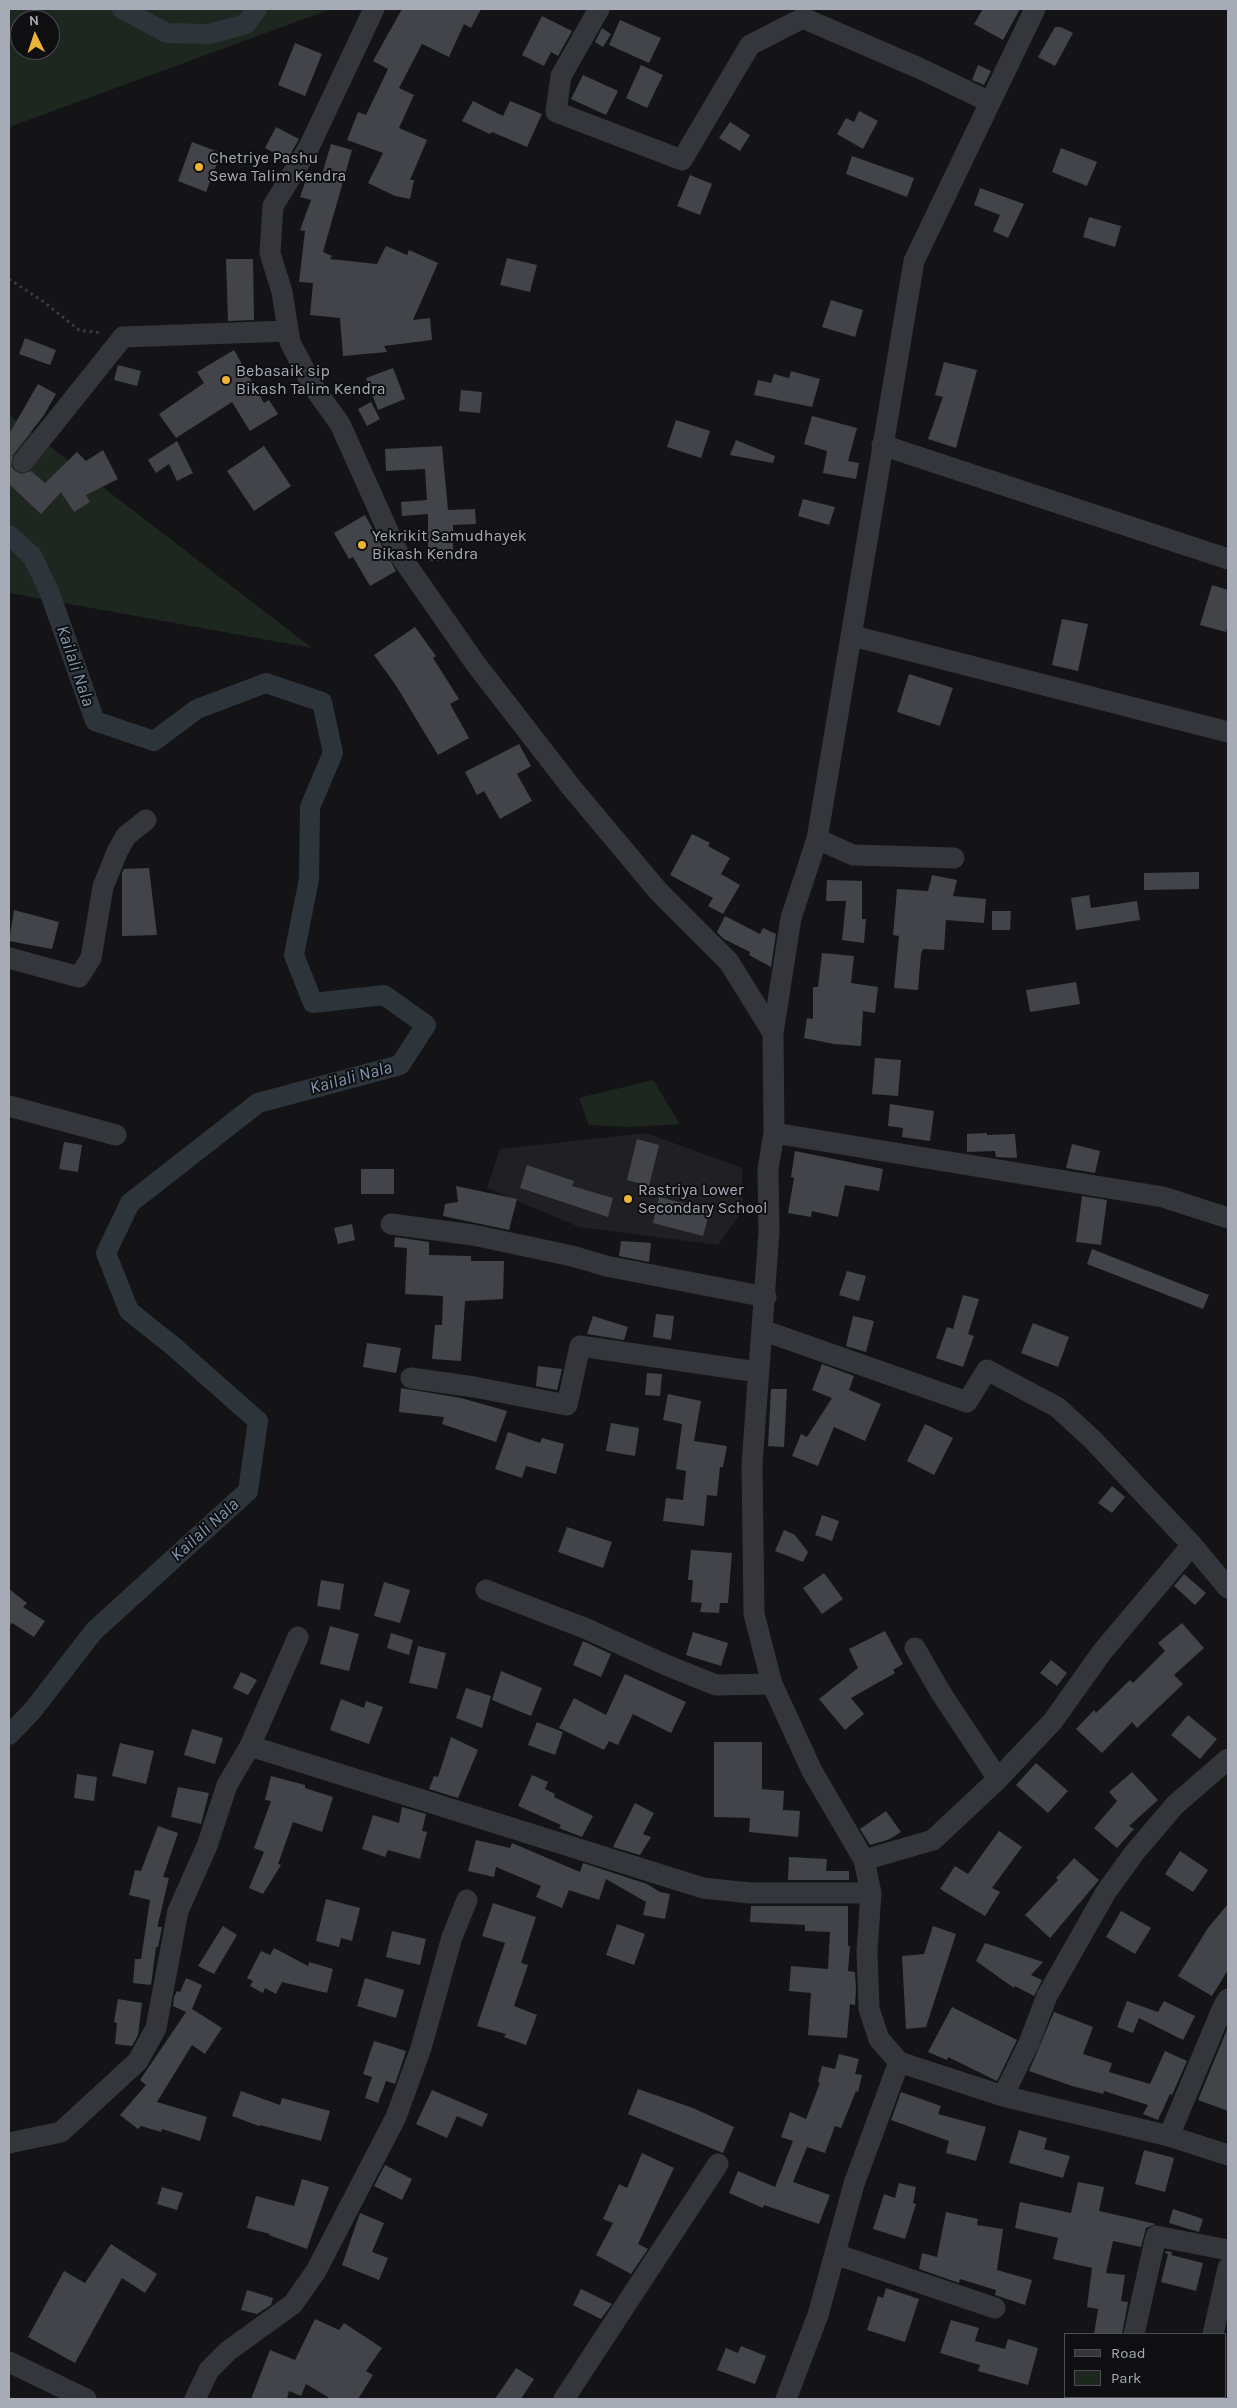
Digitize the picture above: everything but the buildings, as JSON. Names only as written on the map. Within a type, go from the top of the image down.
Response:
[{"type":"street","points":[[374,9],[309,146],[273,206],[270,253],[282,292],[290,342],[312,385],[340,424],[397,551],[475,662],[571,787],[659,892],[729,962],[772,1033]]},
{"type":"street","points":[[599,9],[562,76],[556,112],[682,160],[750,45],[803,18],[919,68],[990,102]]},
{"type":"street","points":[[1035,9],[914,261],[817,839],[791,918],[772,1033],[774,1133],[768,1169],[769,1232],[766,1297],[758,1372],[752,1464],[754,1614],[772,1684],[812,1771],[864,1860],[871,1893],[867,1951],[869,2009],[879,2039],[899,2062],[1003,2096],[1169,2136],[1228,2154]]},
{"type":"street","points":[[23,462],[123,337],[288,331]]},
{"type":"street","points":[[882,444],[1228,559]]},
{"type":"street","points":[[852,636],[1228,732]]},
{"type":"street","points":[[9,958],[79,977],[91,958],[103,887],[117,852],[126,836],[146,820]]},
{"type":"street","points":[[817,839],[853,855],[954,858]]},
{"type":"street","points":[[9,1106],[116,1135]]},
{"type":"street","points":[[774,1133],[1163,1197],[1228,1218]]},
{"type":"street","points":[[391,1224],[473,1235],[572,1256],[606,1266],[766,1297]]},
{"type":"street","points":[[762,1330],[967,1402],[988,1370],[1057,1407],[1092,1439],[1192,1545],[1228,1588]]},
{"type":"street","points":[[411,1378],[474,1387],[567,1405],[580,1346],[758,1372]]},
{"type":"street","points":[[864,1860],[933,1840],[998,1779],[1053,1721],[1102,1652],[1192,1545]]},
{"type":"street","points":[[486,1590],[587,1629],[666,1665],[716,1685],[772,1684]]},
{"type":"street","points":[[9,2143],[61,2132],[138,2061],[156,2028],[178,1911],[208,1846],[227,1785],[250,1746],[298,1637]]},
{"type":"street","points":[[915,1648],[941,1693],[998,1779]]},
{"type":"street","points":[[250,1746],[703,1888],[750,1894],[871,1893]]},
{"type":"street","points":[[1003,2096],[1029,2043],[1047,1996],[1106,1892],[1135,1852],[1175,1806],[1228,1758]]},
{"type":"street","points":[[194,2399],[209,2370],[228,2351],[293,2304],[316,2272],[396,2117],[421,2048],[452,1938],[467,1900]]},
{"type":"street","points":[[1169,2136],[1228,1999]]},
{"type":"street","points":[[786,2399],[818,2315],[854,2184],[899,2062]]},
{"type":"street","points":[[564,2399],[718,2164]]},
{"type":"street","points":[[1134,2333],[1156,2236],[1228,2250]]},
{"type":"street","points":[[835,2254],[994,2308]]},
{"type":"street","points":[[1213,2333],[1228,2268]]},
{"type":"street","points":[[9,2362],[86,2399]]},
{"type":"path","points":[[9,279],[44,302],[78,330],[123,337]]},
{"type":"shaded area","name":"Rastriya Lower Secondary School","points":[[646,1133],[742,1168],[743,1210],[718,1245],[579,1227],[487,1188],[500,1149]]},
{"type":"green space","points":[[9,9],[331,9],[12,126],[9,131]]},
{"type":"green space","points":[[9,415],[312,648],[9,593]]},
{"type":"green space","points":[[653,1080],[680,1124],[630,1127],[589,1125],[579,1098]]},
{"type":"waterway","name":"Kailali Nala","points":[[122,9],[167,33],[209,34],[246,24],[257,9]]},
{"type":"waterway","name":"Kailali Nala","points":[[9,535],[32,556],[49,591],[95,721],[154,741],[197,709],[266,683],[322,702],[333,753],[310,807],[309,879],[294,955],[313,1003],[384,995],[426,1025],[400,1065],[258,1103],[130,1203],[106,1253],[129,1311],[173,1346],[258,1421],[248,1491],[94,1631],[33,1710],[9,1735]]},
{"type":"place","name":"Chetriye Pashu Sewa Talim Kendra","points":[[199,167]]},
{"type":"place","name":"Bebasaik sip Bikash Talim Kendra","points":[[226,380]]},
{"type":"place","name":"Yekrikit Samudhayek Bikash Kendra","points":[[362,545]]},
{"type":"place","name":"Rastriya Lower Secondary School","points":[[628,1199]]}]
